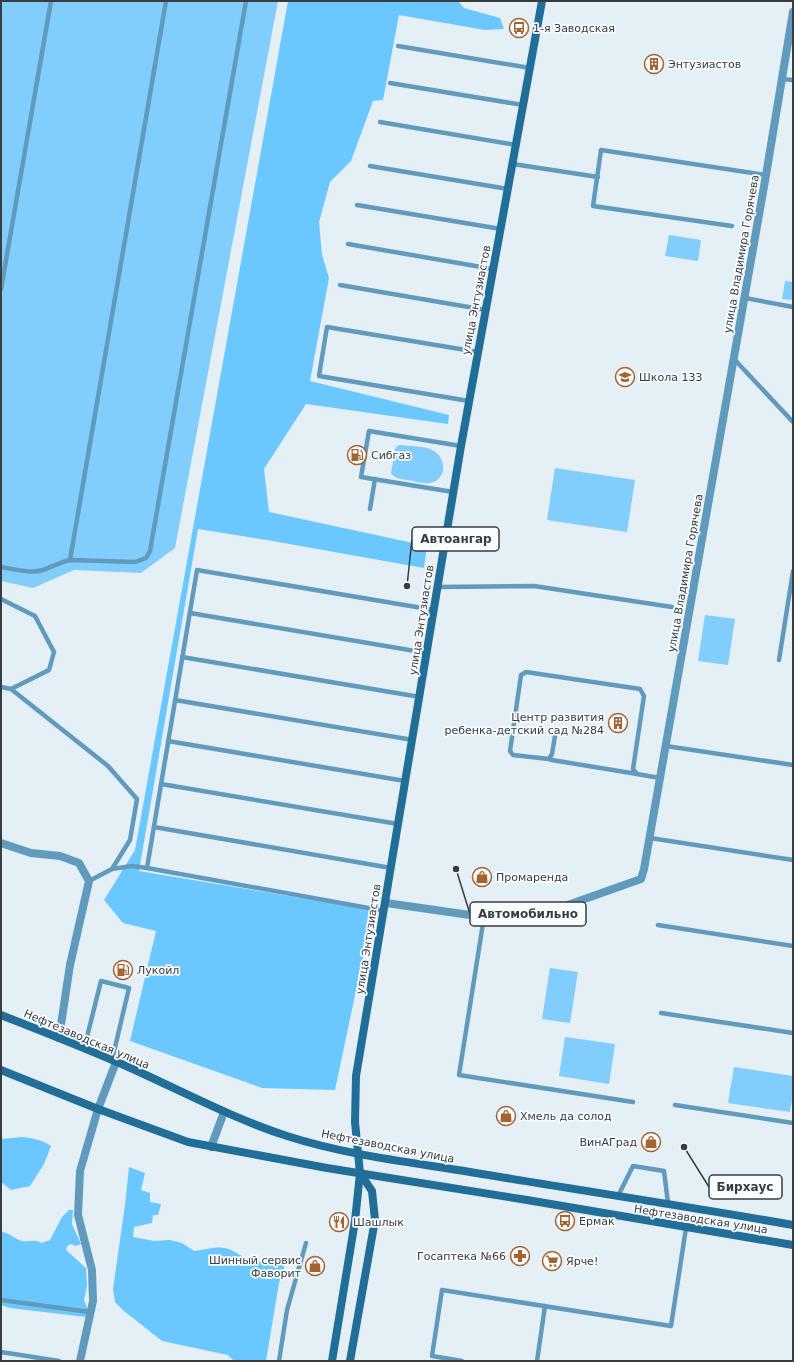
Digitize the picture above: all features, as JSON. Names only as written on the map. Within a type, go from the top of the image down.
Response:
[{"type":"main road","name":"улица Энтузиастов","points":[[332,1361],[355,1221],[360,1173],[355,1122],[356,1076],[413,740],[460,446],[542,1]]},
{"type":"main road","name":"Нефтезаводская улица","points":[[1,1015],[114,1061],[224,1112],[286,1136],[326,1147],[359,1154],[668,1203],[793,1225]]},
{"type":"main road","name":"Нефтезаводская улица","points":[[1,1070],[98,1109],[188,1142],[320,1167],[793,1245]]},
{"type":"main road","points":[[350,1361],[375,1220],[372,1191],[360,1173]]},
{"type":"street","name":"улица Владимира Горячева","points":[[385,907],[484,918],[548,912],[641,879],[650,838],[745,298],[793,12]]},
{"type":"street","points":[[1,843],[32,854],[60,856],[79,863],[89,881],[70,965],[58,1038]]},
{"type":"street","points":[[80,1361],[93,1301],[92,1270],[78,1215],[80,1171],[114,1061]]},
{"type":"street","points":[[211,1147],[224,1112]]},
{"type":"lane","points":[[1,289],[51,1]]},
{"type":"lane","points":[[70,560],[166,1]]},
{"type":"lane","points":[[1,567],[25,571],[42,570],[60,562],[70,560],[134,562],[146,558],[150,551],[246,1]]},
{"type":"lane","points":[[398,46],[530,68]]},
{"type":"lane","points":[[782,79],[793,80]]},
{"type":"lane","points":[[390,83],[523,105]]},
{"type":"lane","points":[[380,122],[516,145]]},
{"type":"lane","points":[[732,226],[593,206],[602,150],[766,175]]},
{"type":"lane","points":[[513,164],[598,177]]},
{"type":"lane","points":[[370,166],[508,189]]},
{"type":"lane","points":[[356,205],[501,229]]},
{"type":"lane","points":[[348,244],[493,269]]},
{"type":"lane","points":[[340,285],[486,310]]},
{"type":"lane","points":[[745,298],[793,307]]},
{"type":"lane","points":[[469,401],[319,376],[326,334],[328,327],[478,352]]},
{"type":"lane","points":[[734,359],[793,422]]},
{"type":"lane","points":[[453,492],[361,477],[369,431],[460,446]]},
{"type":"lane","points":[[370,509],[375,479]]},
{"type":"lane","points":[[147,868],[197,570],[434,610]]},
{"type":"lane","points":[[779,660],[793,571]]},
{"type":"lane","points":[[438,587],[534,586],[672,607]]},
{"type":"lane","points":[[1,599],[35,616],[54,652],[49,670],[11,689]]},
{"type":"lane","points":[[190,613],[427,653]]},
{"type":"lane","points":[[182,657],[420,697]]},
{"type":"lane","points":[[637,774],[633,769],[644,696],[640,689],[526,672],[521,675],[510,751],[513,755],[549,759],[660,778]]},
{"type":"lane","points":[[1,687],[11,689],[108,766],[137,799],[130,840],[112,869]]},
{"type":"lane","points":[[175,700],[413,740]]},
{"type":"lane","points":[[549,759],[552,754],[556,730]]},
{"type":"lane","points":[[168,741],[405,782]]},
{"type":"lane","points":[[666,746],[793,765]]},
{"type":"lane","points":[[161,784],[398,824]]},
{"type":"lane","points":[[154,827],[391,868]]},
{"type":"lane","points":[[650,838],[793,860]]},
{"type":"lane","points":[[89,881],[112,869],[132,866],[385,907]]},
{"type":"lane","points":[[484,918],[459,1075],[633,1102]]},
{"type":"lane","points":[[658,925],[793,946]]},
{"type":"lane","points":[[84,1049],[101,981],[129,988],[114,1061]]},
{"type":"lane","points":[[662,1013],[793,1033]]},
{"type":"lane","points":[[675,1105],[793,1123]]},
{"type":"lane","points":[[618,1196],[633,1166],[649,1168],[664,1171],[668,1203]]},
{"type":"lane","points":[[462,1361],[432,1356],[442,1290],[671,1326],[686,1228]]},
{"type":"lane","points":[[279,1361],[288,1310],[306,1243]]},
{"type":"lane","points":[[1,1300],[90,1312]]},
{"type":"lane","points":[[537,1361],[545,1306]]},
{"type":"lane","points":[[1,1352],[59,1361]]},
{"type":"shaded area","points":[[1,1],[278,1],[175,548],[141,573],[74,570],[33,588],[1,581]]},
{"type":"shaded area","points":[[288,1],[458,1],[464,8],[500,18],[504,29],[485,30],[399,15],[383,100],[373,101],[351,161],[330,182],[319,222],[322,255],[329,278],[310,381],[449,415],[448,424],[306,404],[264,469],[269,512],[427,546],[424,568],[198,529],[139,871],[373,910],[335,1090],[262,1088],[130,1041],[156,931],[123,923],[104,900],[135,850]]},
{"type":"shaded area","points":[[669,235],[701,240],[698,261],[665,256]]},
{"type":"shaded area","points":[[785,281],[793,282],[793,300],[782,299]]},
{"type":"shaded area","points":[[400,445],[418,446],[434,451],[441,459],[443,464],[442,474],[439,478],[429,483],[421,483],[396,478],[391,473],[395,449]]},
{"type":"shaded area","points":[[555,468],[635,480],[627,532],[547,520]]},
{"type":"shaded area","points":[[705,615],[735,619],[728,665],[698,661]]},
{"type":"shaded area","points":[[550,968],[578,972],[570,1023],[542,1019]]},
{"type":"shaded area","points":[[565,1037],[615,1044],[609,1084],[559,1076]]},
{"type":"shaded area","points":[[734,1067],[793,1076],[793,1095],[790,1112],[728,1103]]},
{"type":"shaded area","points":[[22,1137],[44,1142],[51,1146],[44,1164],[30,1186],[11,1190],[1,1182],[1,1139]]},
{"type":"shaded area","points":[[129,1167],[145,1173],[141,1190],[150,1193],[150,1202],[161,1204],[158,1215],[153,1215],[152,1223],[134,1227],[133,1237],[154,1241],[170,1240],[182,1243],[194,1251],[214,1248],[230,1249],[255,1262],[263,1262],[274,1259],[284,1260],[284,1270],[279,1283],[266,1361],[234,1361],[228,1355],[162,1341],[115,1302],[113,1289]]},
{"type":"shaded area","points":[[69,1210],[73,1210],[72,1224],[81,1244],[76,1246],[71,1244],[67,1246],[66,1250],[86,1268],[87,1286],[84,1300],[89,1313],[86,1317],[10,1308],[1,1305],[1,1232],[7,1233],[22,1241],[34,1241],[41,1243],[50,1240],[62,1217]]},
{"type":"place","name":"1-я Заводская","points":[[519,28]]},
{"type":"place","name":"Энтузиастов","points":[[654,64]]},
{"type":"place","name":"Школа 133","points":[[625,377]]},
{"type":"place","name":"Сибгаз","points":[[357,455]]},
{"type":"place","name":"Автоангар","points":[[407,586]]},
{"type":"place","name":"Центр развития ребенка-детский сад №284","points":[[618,723]]},
{"type":"place","name":"Автомобильно","points":[[456,869]]},
{"type":"place","name":"Промаренда","points":[[482,877]]},
{"type":"place","name":"Лукойл","points":[[123,970]]},
{"type":"place","name":"Хмель да солод","points":[[506,1116]]},
{"type":"place","name":"ВинАГрад","points":[[651,1142]]},
{"type":"place","name":"Бирхаус","points":[[684,1147]]},
{"type":"place","name":"Ермак","points":[[565,1221]]},
{"type":"place","name":"Шашлык","points":[[339,1222]]},
{"type":"place","name":"Госаптека №66","points":[[520,1256]]},
{"type":"place","name":"Ярче!","points":[[552,1261]]},
{"type":"place","name":"Шинный сервис Фаворит","points":[[315,1266]]}]
